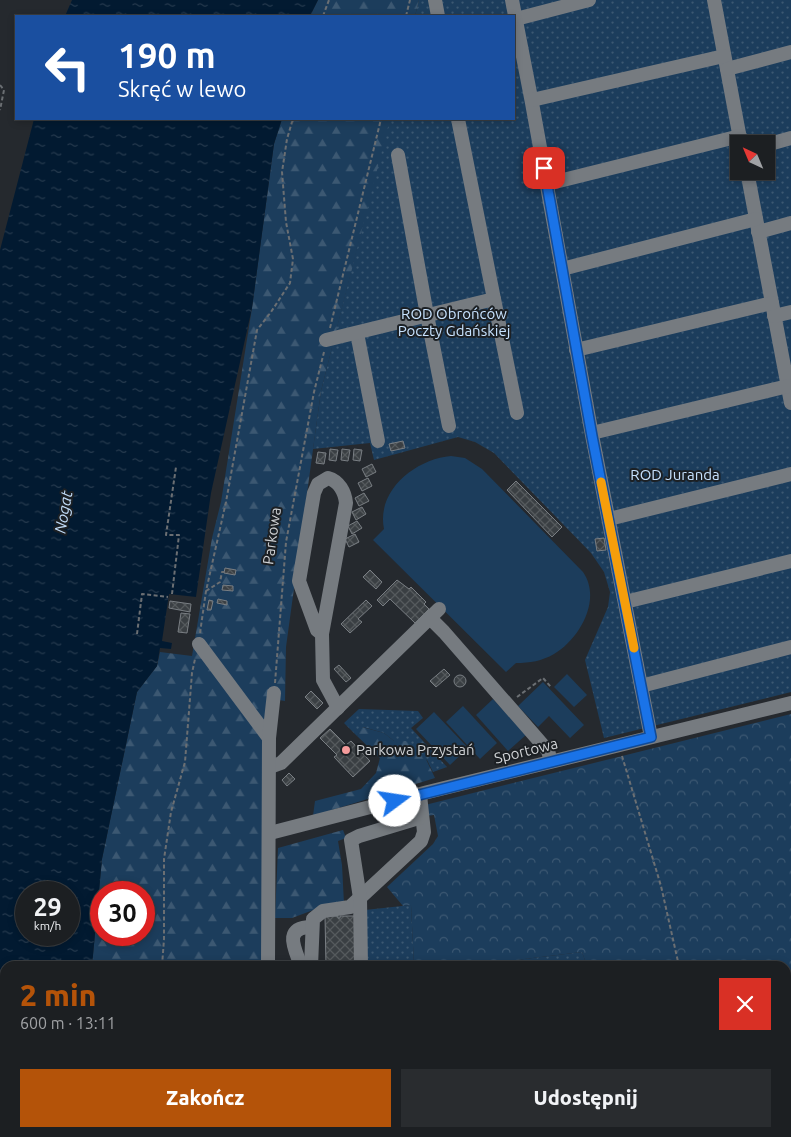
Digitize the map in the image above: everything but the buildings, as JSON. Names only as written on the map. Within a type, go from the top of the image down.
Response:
[{"type":"street","points":[[435,0],[438,15]]},
{"type":"street","points":[[512,0],[532,100],[576,350],[651,737]]},
{"type":"street","points":[[516,19],[589,0]]},
{"type":"street","points":[[714,0],[739,135]]},
{"type":"street","points":[[532,100],[726,62],[791,52]]},
{"type":"street","points":[[458,120],[517,413]]},
{"type":"street","points":[[775,142],[791,138]]},
{"type":"street","points":[[547,184],[730,142]]},
{"type":"street","points":[[398,155],[449,426]]},
{"type":"street","points":[[592,433],[790,396],[749,180]]},
{"type":"street","points":[[562,269],[757,225],[791,223]]},
{"type":"street","points":[[326,340],[494,298]]},
{"type":"street","points":[[576,350],[773,310],[791,312]]},
{"type":"street","points":[[357,333],[378,441]]},
{"type":"street","points":[[609,519],[791,474]]},
{"type":"street","points":[[322,634],[317,630],[299,581],[314,493],[318,484],[328,478],[341,488],[346,497],[322,634],[324,680],[338,708]]},
{"type":"street","points":[[625,602],[791,561]]},
{"type":"street","points":[[270,767],[281,763],[435,614],[444,632],[548,751],[551,762]]},
{"type":"street","points":[[199,644],[269,738]]},
{"type":"street","points":[[641,686],[791,647]]},
{"type":"street","points":[[268,961],[269,738],[274,693]]},
{"type":"street","name":"Sportowa","points":[[270,833],[791,703]]},
{"type":"street","points":[[311,961],[313,919],[323,911],[350,907],[420,841],[424,832],[420,795]]},
{"type":"street","points":[[361,961],[360,898],[351,840],[422,817]]},
{"type":"street","points":[[300,961],[294,949],[293,937],[301,928],[312,926]]},
{"type":"path","points":[[323,15],[329,0]]},
{"type":"path","points":[[406,15],[410,0]]},
{"type":"path","points":[[0,85],[4,90],[0,110]]},
{"type":"path","points":[[162,961],[164,859],[171,812],[185,762],[192,673],[199,644],[206,590],[226,502],[257,330],[290,283],[292,259],[286,222],[282,172],[287,139],[292,122],[295,120]]},
{"type":"path","name":"Parkowa","points":[[274,693],[286,542],[314,392],[381,120]]},
{"type":"path","points":[[172,594],[179,535],[166,535],[176,467]]},
{"type":"path","points":[[206,590],[220,582],[222,572],[224,572]]},
{"type":"path","points":[[137,634],[142,594],[168,597]]},
{"type":"path","points":[[507,704],[543,678],[551,687]]},
{"type":"path","points":[[619,745],[661,886],[678,961]]},
{"type":"green space","points":[[318,0],[419,0],[415,15],[310,15]]},
{"type":"green space","name":"ROD Juranda","points":[[419,0],[791,0],[791,692],[604,738],[585,660],[608,607],[610,592],[604,572],[591,553],[494,453],[475,442],[458,437],[374,460],[370,443],[313,449],[321,391],[389,120],[515,120],[515,15],[415,15]]},
{"type":"green space","points":[[282,120],[390,120],[321,391],[286,647],[285,701],[267,698],[268,961],[92,961],[94,946],[155,946],[155,881],[100,881],[102,859],[137,692],[157,666],[160,652],[192,656],[212,538],[221,502],[252,308],[274,144]]},
{"type":"green space","points":[[451,456],[465,458],[482,469],[583,572],[590,594],[585,618],[580,629],[572,639],[554,654],[536,661],[516,663],[506,672],[373,540],[384,529],[383,515],[386,502],[392,490],[401,479],[425,463]]},
{"type":"green space","points":[[567,674],[587,695],[574,707],[554,687]]},
{"type":"green space","points":[[543,682],[584,725],[570,738],[549,716],[538,727],[518,706]]},
{"type":"green space","points":[[493,699],[526,735],[508,751],[476,715]]},
{"type":"green space","points":[[463,706],[497,743],[480,759],[446,722]]},
{"type":"green space","points":[[359,709],[418,711],[423,718],[411,728],[447,767],[433,772],[427,760],[384,733],[363,727],[357,736],[344,723]]},
{"type":"green space","points":[[434,712],[468,748],[450,765],[416,729]]},
{"type":"green space","points":[[791,714],[791,961],[585,961],[582,952],[509,961],[414,961],[411,905],[403,906],[387,887],[433,844],[438,836],[434,815],[427,816],[425,805]]},
{"type":"green space","points":[[362,727],[384,733],[394,741],[406,741],[424,755],[435,778],[313,816],[315,801],[361,789],[376,773],[380,758],[357,736]]},
{"type":"green space","points":[[343,830],[346,838],[338,841],[342,865],[344,904],[324,906],[292,918],[275,918],[278,848]]},
{"type":"green space","points":[[411,905],[414,961],[366,961],[365,910]]},
{"type":"green space","points":[[582,952],[585,961],[509,961]]},
{"type":"water","points":[[72,0],[318,0],[310,15],[65,15]]},
{"type":"water","name":"Nogat","points":[[34,120],[282,120],[274,144],[252,308],[211,493],[196,597],[169,594],[162,641],[172,643],[171,649],[160,648],[157,666],[137,692],[102,859],[100,881],[90,881],[90,946],[94,946],[92,961],[0,961],[0,250]]},
{"type":"slow traffic","points":[[601,482],[634,648]]},
{"type":"place","name":"Parkowa Przystań","points":[[346,750]]},
{"type":"route","points":[[395,801],[651,737],[592,436],[544,168]]},
{"type":"park label","name":"ROD Obrońców Poczty Gdańskiej","points":[[454,322]]}]
